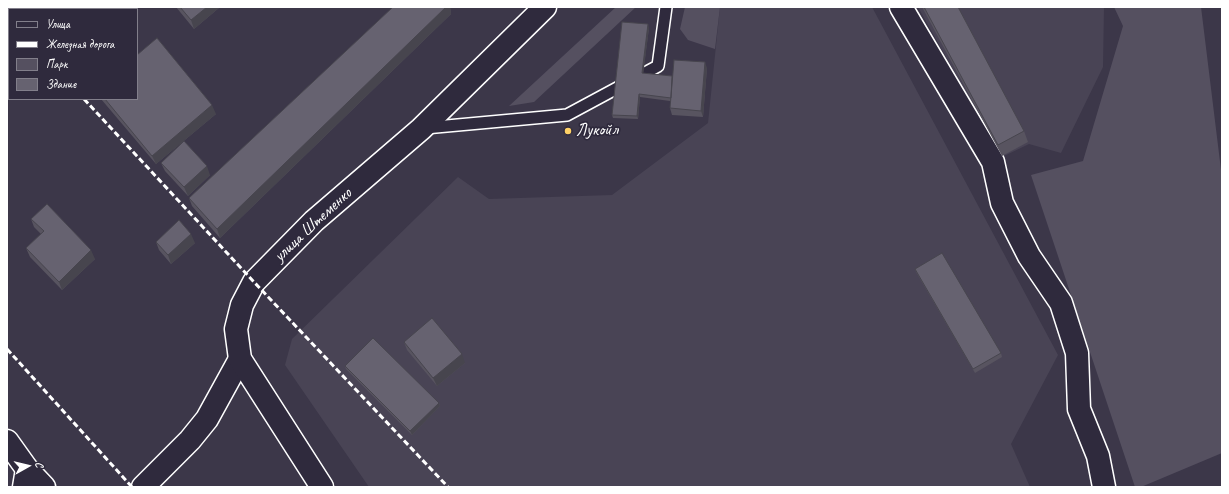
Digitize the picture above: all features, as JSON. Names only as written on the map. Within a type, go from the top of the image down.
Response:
[{"type":"main road","points":[[901,7],[993,162],[1002,203],[1029,256],[1061,303],[1077,353],[1079,409],[1098,456],[1104,487]]},
{"type":"main road","name":"улица Штеменко","points":[[322,487],[240,359],[236,330],[242,305],[254,282],[314,221],[421,129],[540,9]]},
{"type":"main road","points":[[143,487],[190,440],[207,419],[240,359]]},
{"type":"main road","points":[[7,441],[26,478],[44,487]]},
{"type":"lane","points":[[421,129],[567,115],[658,66],[666,7]]},
{"type":"shaded area","points":[[720,7],[872,7],[1058,355],[1011,444],[1030,487],[369,487],[285,365],[292,339],[458,177],[489,199],[612,195],[708,123]]},
{"type":"shaded area","points":[[918,7],[1104,7],[1103,67],[1061,153],[1029,144],[1002,157]]},
{"type":"green space","points":[[616,7],[636,7],[534,102],[509,106]]},
{"type":"green space","points":[[685,7],[720,7],[715,49],[688,40],[680,29]]},
{"type":"green space","points":[[1114,7],[1201,7],[1222,178],[1222,453],[1141,487],[1135,487],[1031,175],[1083,161],[1123,26]]},
{"type":"building","points":[[180,7],[207,7],[191,20]]},
{"type":"building","points":[[393,7],[446,7],[217,229],[189,198]]},
{"type":"building","points":[[924,7],[958,7],[1024,131],[998,145]]},
{"type":"building","points":[[622,22],[648,24],[642,73],[672,76],[671,98],[639,94],[637,116],[612,115]]},
{"type":"building","points":[[157,38],[212,105],[152,156],[106,100],[138,100],[138,54]]},
{"type":"building","points":[[674,60],[705,62],[701,111],[670,108]]},
{"type":"building","points":[[184,141],[207,166],[184,187],[161,163]]},
{"type":"building","points":[[47,204],[91,250],[59,282],[26,248],[44,231],[31,219]]},
{"type":"building","points":[[179,220],[191,234],[168,255],[156,242]]},
{"type":"building","points":[[942,253],[1001,353],[973,369],[915,269]]},
{"type":"building","points":[[432,318],[462,354],[433,378],[404,342]]},
{"type":"building","points":[[373,338],[439,403],[410,431],[345,366]]},
{"type":"railway","points":[[85,100],[254,282],[448,487]]},
{"type":"railway","points":[[7,349],[132,487]]},
{"type":"place","name":"Лукойл","points":[[568,131]]}]
